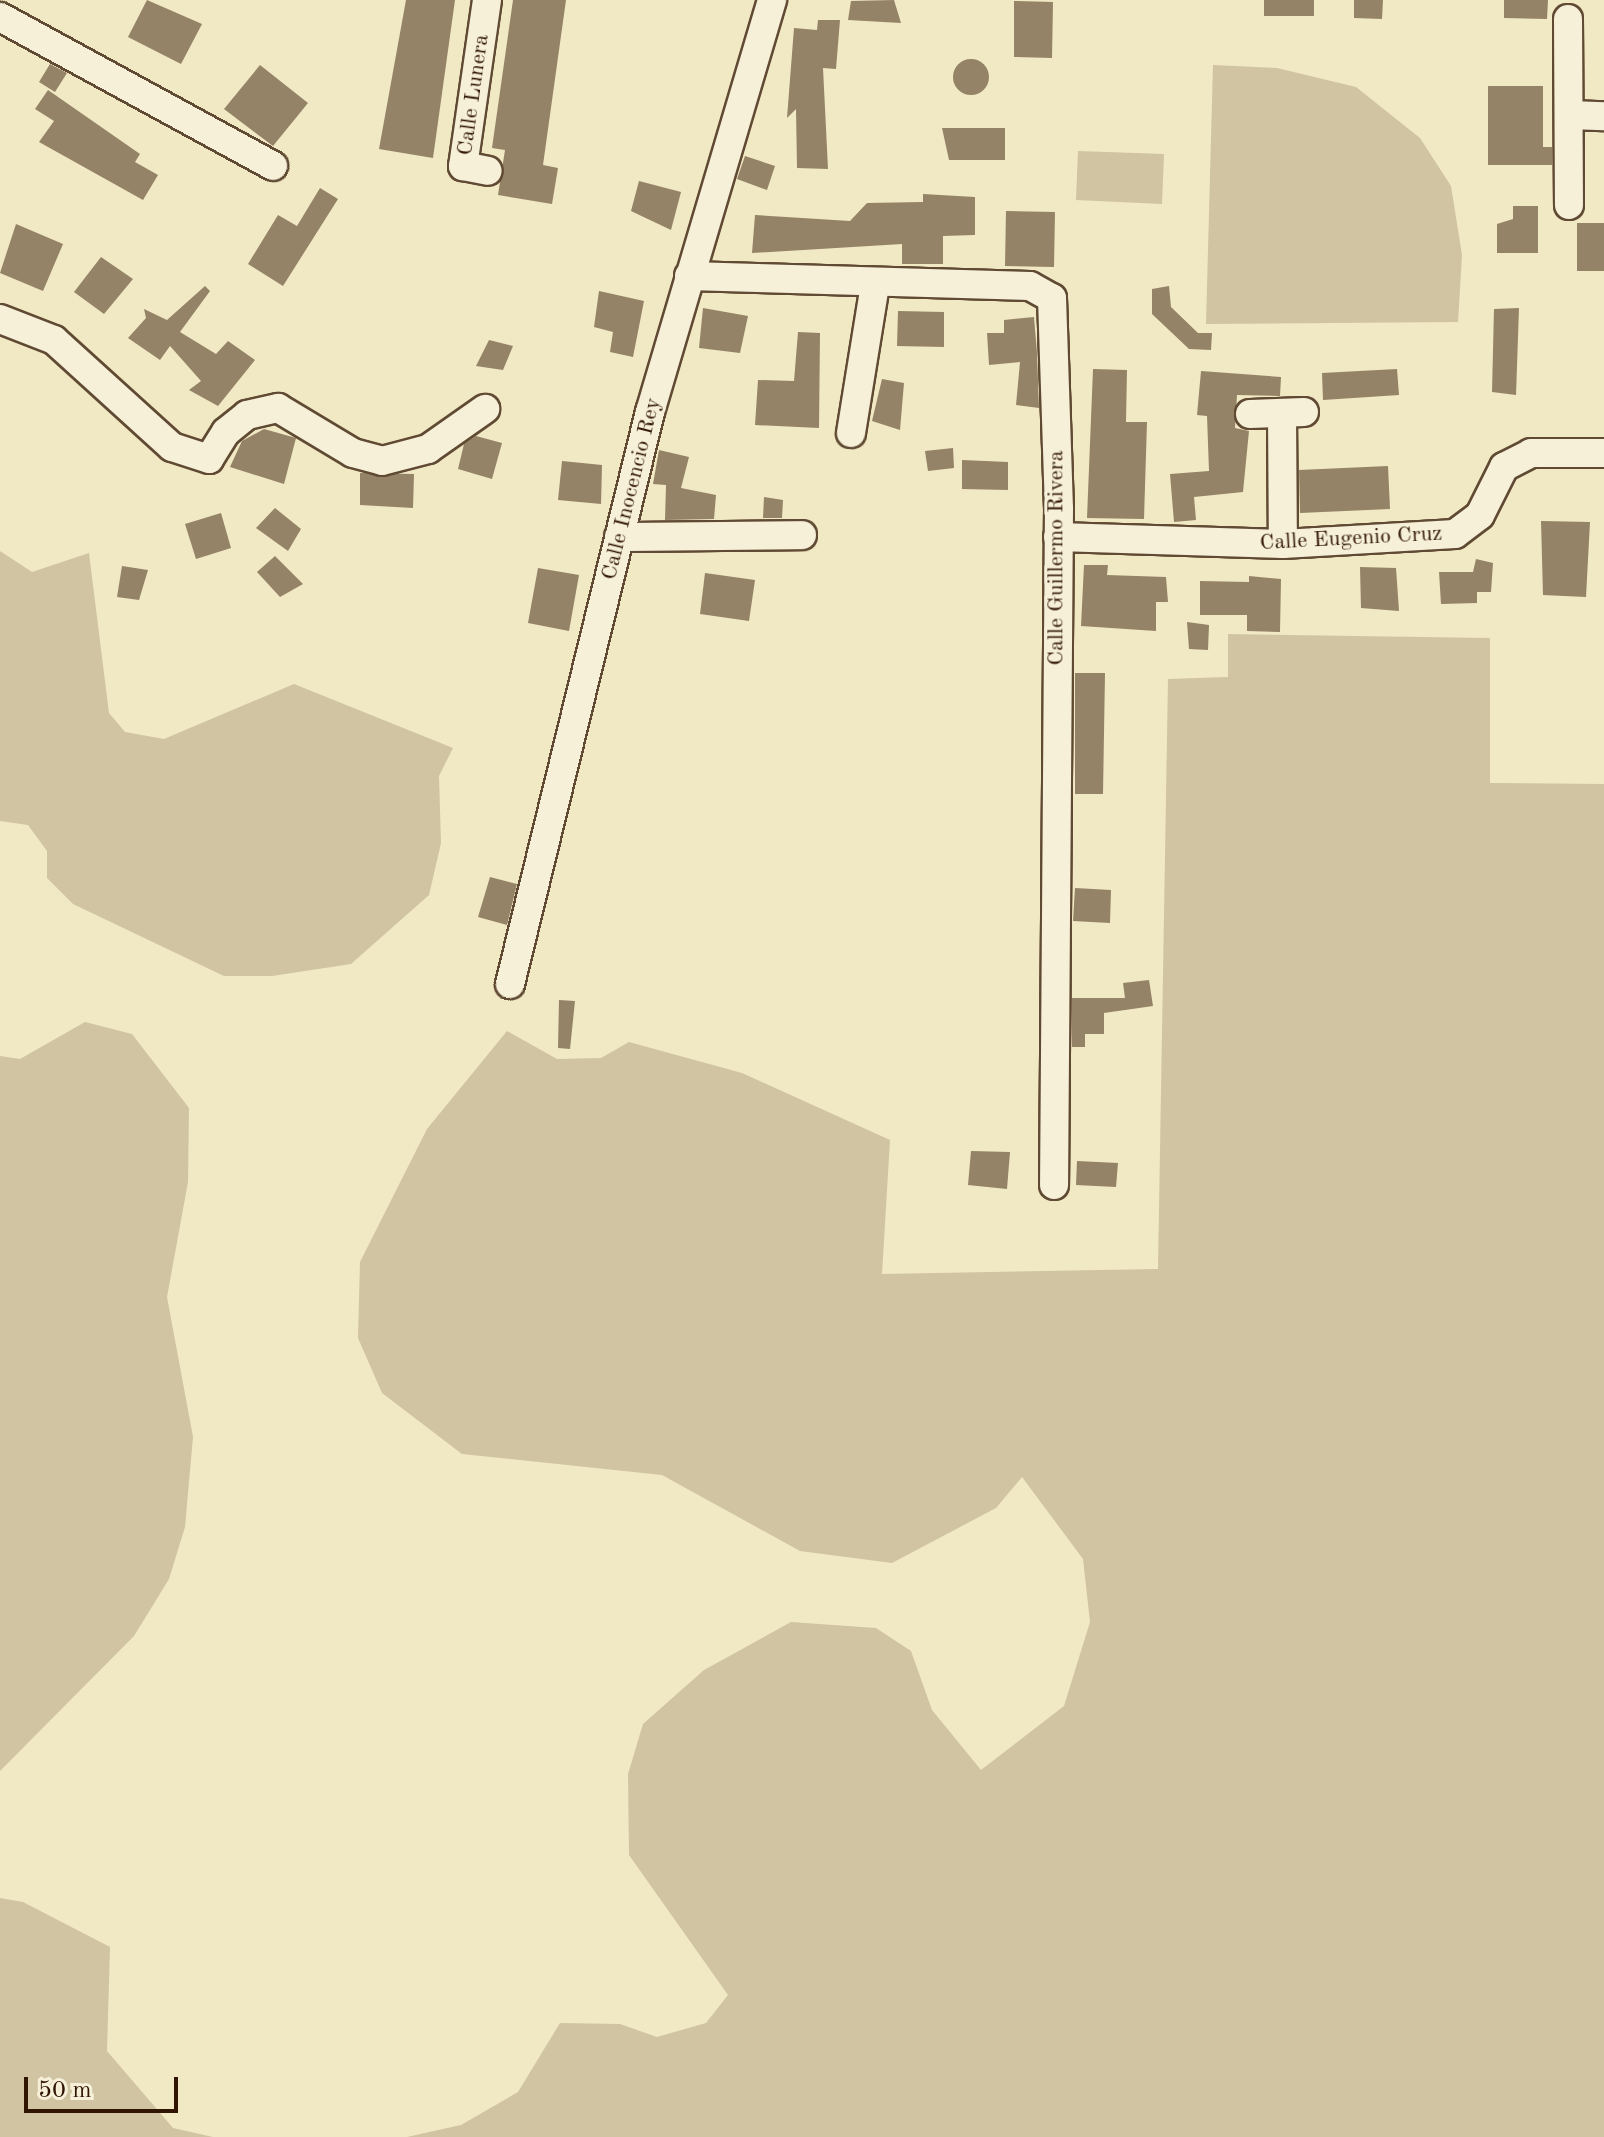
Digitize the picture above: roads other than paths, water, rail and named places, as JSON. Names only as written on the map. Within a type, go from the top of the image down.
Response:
[{"type":"street","name":"Calle Lunera","points":[[487,0],[463,166],[488,171]]},
{"type":"street","name":"Calle Inocencio Rey","points":[[510,984],[619,537],[689,276],[772,0]]},
{"type":"street","points":[[0,17],[273,166]]},
{"type":"street","points":[[1568,19],[1569,205]]},
{"type":"street","points":[[1570,115],[1604,116]]},
{"type":"street","name":"Calle Guillermo Rivera","points":[[689,276],[875,285],[1030,286],[1052,298],[1058,537],[1054,1185]]},
{"type":"street","points":[[851,433],[875,285]]},
{"type":"street","points":[[0,319],[54,340],[172,447],[209,459],[226,432],[247,415],[278,408],[353,453],[402,460],[485,409]]},
{"type":"street","points":[[1250,414],[1293,412],[1283,544]]},
{"type":"street","name":"Calle Eugenio Cruz","points":[[1058,537],[1283,544],[1455,534],[1480,515],[1504,467],[1531,453],[1604,453]]},
{"type":"street","points":[[619,537],[802,535]]}]
